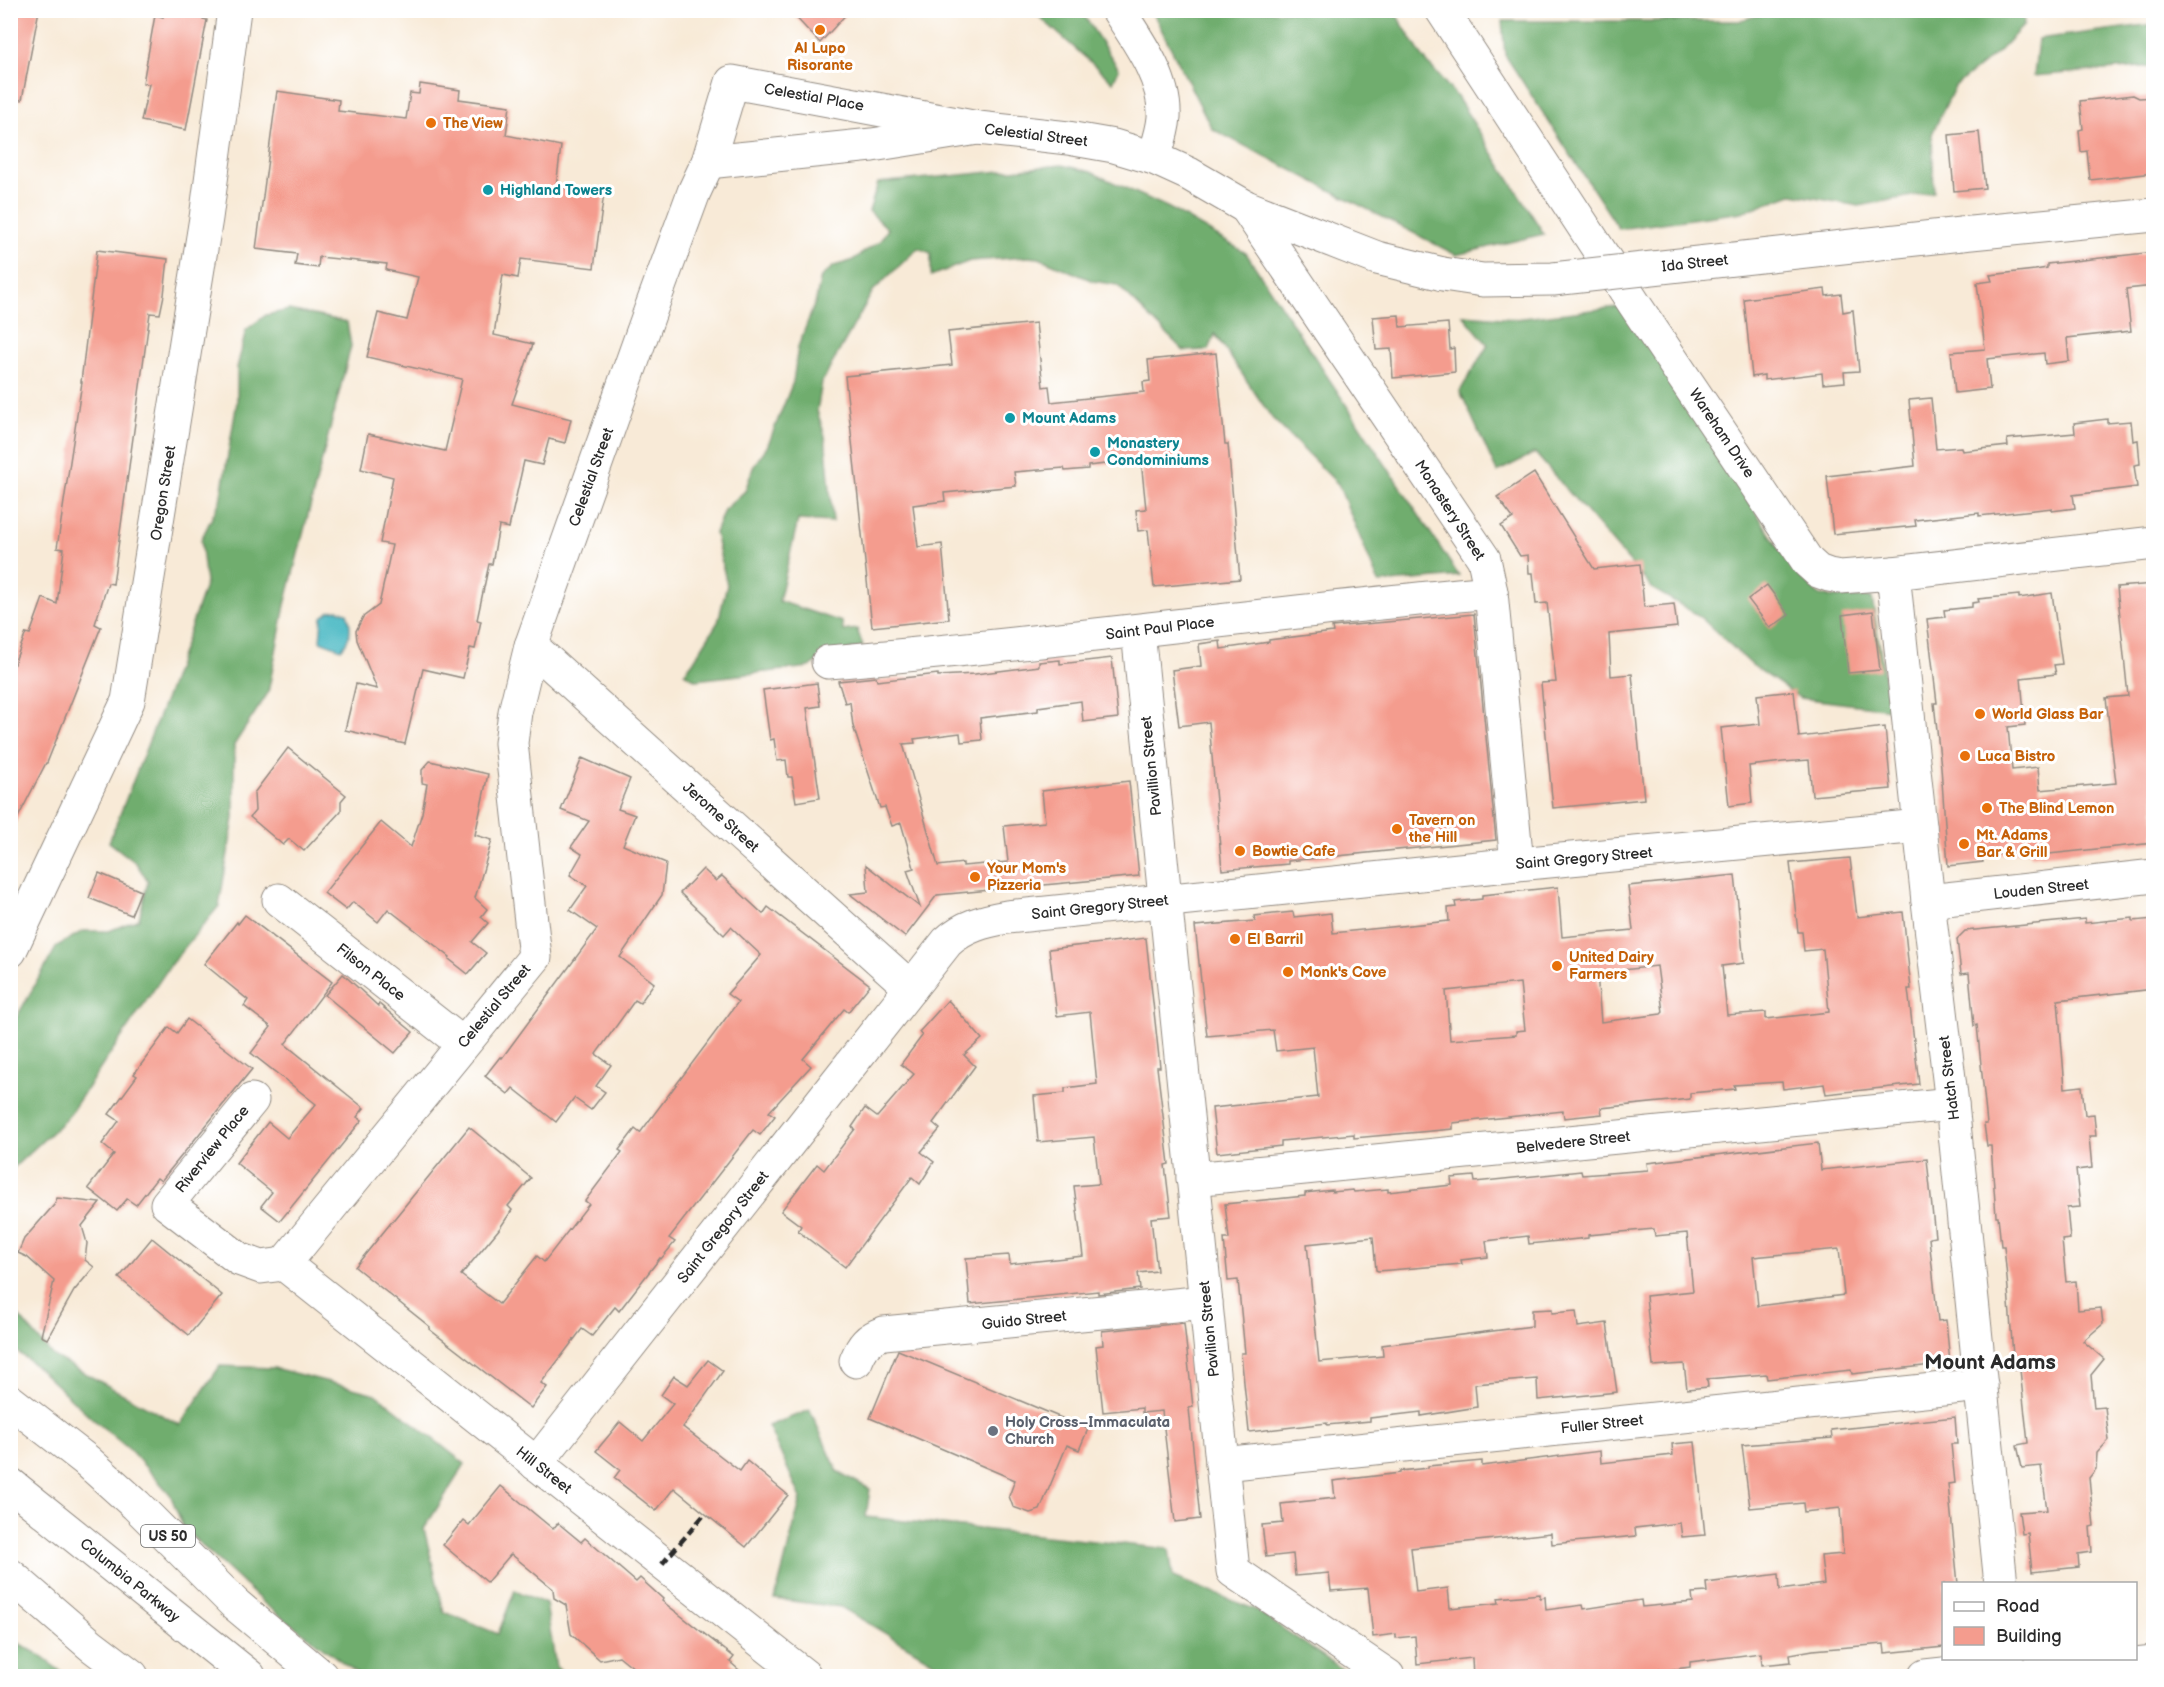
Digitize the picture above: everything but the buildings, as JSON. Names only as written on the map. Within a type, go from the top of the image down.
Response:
[{"type":"main road","name":"Oregon Street","points":[[10,951],[129,702],[206,218],[234,10]]},
{"type":"main road","points":[[1118,10],[1149,62],[1162,98],[1164,120],[1154,158]]},
{"type":"main road","name":"Wareham Drive","points":[[1442,10],[1635,305],[1808,562],[1818,571],[1840,577],[1893,573],[2154,543]]},
{"type":"main road","name":"Celestial Place","points":[[708,162],[732,82],[978,128]]},
{"type":"main road","name":"Celestial Street","points":[[284,1264],[535,957],[511,743],[516,712],[531,646],[652,306],[694,192],[708,162],[872,145],[978,128],[1114,146],[1154,158],[1189,174],[1246,207]]},
{"type":"main road","name":"Ida Street","points":[[1246,207],[1377,258],[1443,274],[1483,280],[1553,279],[2154,215]]},
{"type":"main road","name":"Monastery Street","points":[[1246,207],[1479,551],[1487,568],[1517,864]]},
{"type":"main road","name":"Hatch Street","points":[[1893,573],[1952,1104],[2001,1582]]},
{"type":"main road","name":"Saint Paul Place","points":[[828,662],[993,648],[1491,592]]},
{"type":"main road","name":"Pavillion Street","points":[[1138,631],[1165,900]]},
{"type":"main road","name":"Jerome Street","points":[[531,646],[911,988]]},
{"type":"main road","name":"Saint Gregory Street","points":[[536,1464],[947,942],[958,932],[1007,918],[1165,900],[1920,826]]},
{"type":"main road","name":"Louden Street","points":[[1928,901],[2154,876]]},
{"type":"main road","name":"Filson Place","points":[[279,900],[463,1044]]},
{"type":"main road","name":"Pavilion Street","points":[[1165,900],[1233,1571],[1388,1677]]},
{"type":"main road","name":"Riverview Place","points":[[252,1100],[167,1204],[239,1260],[261,1267],[284,1264]]},
{"type":"main road","name":"Belvedere Street","points":[[1193,1179],[1952,1104]]},
{"type":"main road","name":"Hill Street","points":[[284,1264],[805,1677]]},
{"type":"main road","name":"Guido Street","points":[[856,1361],[862,1345],[874,1336],[884,1333],[1206,1302]]},
{"type":"main road","name":"Fuller Street","points":[[1222,1464],[1981,1385]]},
{"type":"main road","name":"US 50","points":[[10,1401],[86,1460],[136,1505],[235,1604],[321,1677]]},
{"type":"main road","name":"Columbia Parkway","points":[[10,1484],[249,1677]]},
{"type":"main road","points":[[10,1575],[132,1677]]},
{"type":"main road","points":[[10,1591],[91,1645]]},
{"type":"main road","points":[[1925,1677],[2154,1662]]},
{"type":"green space","points":[[1774,10],[2023,11],[2024,25],[1998,52],[1955,86],[1932,134],[1934,192],[1859,206],[1792,194],[1742,212],[1619,229],[1505,55],[1502,21],[1739,21]]},
{"type":"green space","points":[[1033,11],[1081,11],[1119,69],[1113,82]]},
{"type":"green space","points":[[1152,11],[1394,11],[1422,56],[1457,97],[1544,234],[1456,255],[1212,129]]},
{"type":"green space","points":[[2153,24],[2153,66],[2034,76],[2038,39]]},
{"type":"green space","points":[[1062,165],[1091,172],[1169,208],[1246,253],[1459,576],[1379,583],[1338,484],[1272,418],[1215,334],[1209,350],[1184,351],[1117,285],[1093,281],[1039,258],[1027,257],[970,261],[931,276],[931,253],[918,248],[873,291],[822,382],[817,411],[825,436],[833,522],[798,520],[779,601],[842,622],[843,631],[857,629],[863,646],[820,659],[810,667],[696,680],[684,673],[718,622],[727,585],[715,533],[724,510],[745,491],[754,465],[767,447],[793,382],[798,347],[816,300],[821,277],[834,266],[851,261],[880,241],[888,229],[869,211],[878,183]]},
{"type":"green space","points":[[1626,306],[1792,569],[1820,596],[1872,598],[1889,709],[1800,698],[1752,665],[1698,615],[1653,589],[1535,453],[1497,472],[1460,391],[1488,345],[1463,315],[1515,319]]},
{"type":"green space","points":[[289,310],[347,322],[351,346],[285,605],[268,693],[234,745],[234,818],[219,906],[171,964],[67,1118],[11,1170],[11,1027],[57,946],[83,931],[109,931],[139,919],[148,881],[136,863],[109,842],[169,690],[206,583],[201,540],[220,501],[237,402],[237,368],[246,330],[266,315]]},
{"type":"green space","points":[[10,1306],[53,1356],[180,1425],[220,1366],[274,1368],[376,1394],[465,1464],[424,1529],[444,1612],[498,1634],[515,1590],[546,1604],[556,1667],[569,1676],[361,1676],[266,1605],[184,1529],[170,1494],[130,1450],[11,1347]]},
{"type":"green space","points":[[810,1410],[838,1472],[870,1489],[866,1517],[1169,1549],[1173,1577],[1254,1609],[1352,1676],[946,1676],[947,1670],[841,1607],[775,1599],[801,1498],[768,1426]]},
{"type":"green space","points":[[11,1639],[36,1653],[67,1676],[11,1676]]},
{"type":"water","points":[[338,610],[347,613],[350,623],[349,637],[341,649],[320,641],[322,617],[330,611]]},
{"type":"railway","points":[[662,1564],[704,1515]]},
{"type":"place","name":"Al Lupo Risorante","points":[[820,30]]},
{"type":"place","name":"The View","points":[[431,123]]},
{"type":"place","name":"Highland Towers","points":[[488,190]]},
{"type":"place","name":"Mount Adams","points":[[1010,418]]},
{"type":"place","name":"Monastery Condominiums","points":[[1095,452]]},
{"type":"place","name":"World Glass Bar","points":[[1980,714]]},
{"type":"place","name":"Luca Bistro","points":[[1965,756]]},
{"type":"place","name":"The Blind Lemon","points":[[1987,808]]},
{"type":"place","name":"Tavern on the Hill","points":[[1397,829]]},
{"type":"place","name":"Mt. Adams Bar & Grill","points":[[1964,844]]},
{"type":"place","name":"Bowtie Cafe","points":[[1240,851]]},
{"type":"place","name":"Your Mom's Pizzeria","points":[[975,877]]},
{"type":"place","name":"El Barril","points":[[1235,939]]},
{"type":"place","name":"United Dairy Farmers","points":[[1557,966]]},
{"type":"place","name":"Monk's Cove","points":[[1288,972]]},
{"type":"place","name":"Holy Cross–Immaculata Church","points":[[993,1431]]},
{"type":"district","name":"Mount Adams","points":[[1990,1362]]}]
